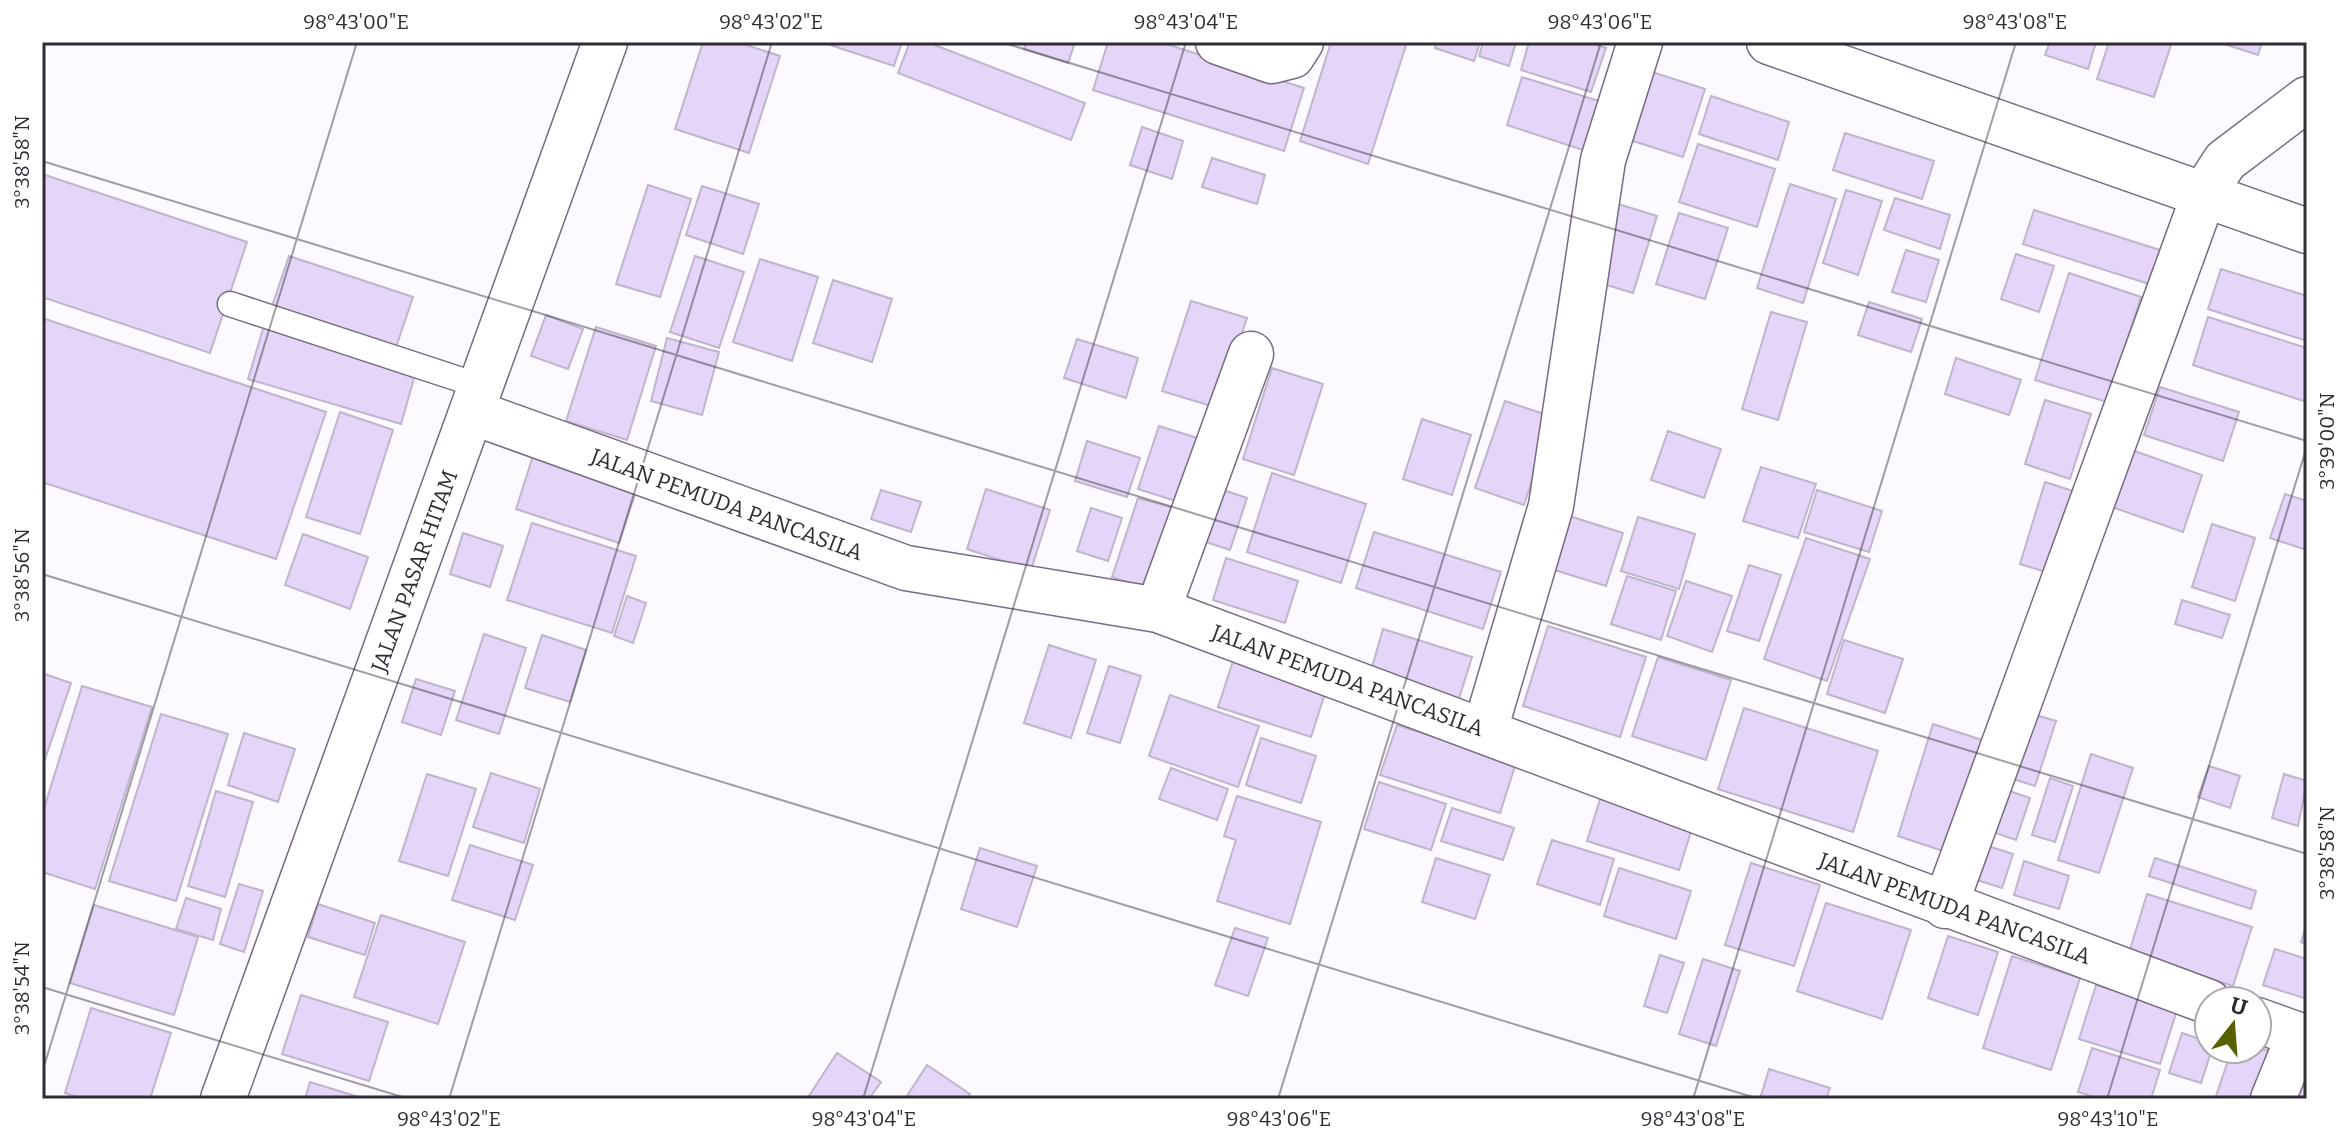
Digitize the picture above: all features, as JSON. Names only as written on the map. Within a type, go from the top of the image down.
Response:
[{"type":"street","name":"JALAN PASAR HITAM","points":[[223,1099],[605,42]]},
{"type":"street","points":[[1218,42],[1272,61],[1292,56],[1301,42]]},
{"type":"street","points":[[1485,730],[1551,506],[1603,160],[1640,42]]},
{"type":"street","points":[[1769,42],[2205,192],[2307,231]]},
{"type":"street","points":[[1945,906],[2205,192],[2225,161],[2307,99]]},
{"type":"street","points":[[1158,610],[1251,354]]},
{"type":"street","name":"JALAN PEMUDA PANCASILA","points":[[476,399],[906,568],[1158,610],[2193,996]]},
{"type":"street","points":[[2273,1026],[2303,1037],[2273,1099]]},
{"type":"lane","points":[[230,304],[476,399]]},
{"type":"building","points":[[703,42],[737,42],[780,56],[749,153],[675,129]]},
{"type":"building","points":[[821,42],[902,42],[894,66]]},
{"type":"building","points":[[910,42],[927,42],[1085,103],[1071,140],[898,73]]},
{"type":"building","points":[[1026,42],[1075,42],[1068,63],[1024,49]]},
{"type":"building","points":[[1108,42],[1160,42],[1304,88],[1284,151],[1093,90]]},
{"type":"building","points":[[1331,42],[1407,42],[1368,164],[1300,141]]},
{"type":"building","points":[[1437,42],[1480,42],[1474,61],[1435,48]]},
{"type":"building","points":[[1483,42],[1516,42],[1509,66],[1479,56]]},
{"type":"building","points":[[1529,42],[1588,42],[1606,48],[1591,92],[1521,70]]},
{"type":"building","points":[[2050,42],[2096,42],[2088,69],[2045,55]]},
{"type":"building","points":[[2109,42],[2172,42],[2154,97],[2097,79]]},
{"type":"building","points":[[2218,42],[2262,42],[2258,55]]},
{"type":"building","points":[[1652,72],[1705,89],[1683,157],[1630,140]]},
{"type":"building","points":[[1522,77],[1599,101],[1583,150],[1507,125]]},
{"type":"building","points":[[1711,96],[1789,122],[1778,160],[1699,134]]},
{"type":"building","points":[[1142,127],[1183,141],[1172,179],[1130,165]]},
{"type":"building","points":[[1845,133],[1934,161],[1922,199],[1833,170]]},
{"type":"building","points":[[1698,144],[1775,169],[1757,227],[1679,202]]},
{"type":"building","points":[[1212,158],[1265,175],[1257,204],[1202,187]]},
{"type":"building","points":[[42,174],[247,242],[210,353],[42,297]]},
{"type":"building","points":[[1790,184],[1836,199],[1803,303],[1757,288]]},
{"type":"building","points":[[648,185],[691,199],[660,297],[616,284]]},
{"type":"building","points":[[702,186],[759,204],[743,254],[686,235]]},
{"type":"building","points":[[1846,190],[1882,201],[1858,275],[1823,263]]},
{"type":"building","points":[[1895,198],[1950,215],[1940,249],[1884,230]]},
{"type":"building","points":[[1615,203],[1657,216],[1633,293],[1590,280]]},
{"type":"building","points":[[2034,210],[2163,251],[2152,285],[2023,244]]},
{"type":"building","points":[[1679,213],[1728,228],[1705,299],[1656,284]]},
{"type":"building","points":[[1906,250],[1939,260],[1926,302],[1892,292]]},
{"type":"building","points":[[2016,254],[2054,266],[2039,312],[2001,299]]},
{"type":"building","points":[[289,256],[413,297],[394,353],[270,312]]},
{"type":"building","points":[[695,256],[744,272],[719,348],[670,332]]},
{"type":"building","points":[[760,259],[818,277],[792,361],[733,342]]},
{"type":"building","points":[[2221,269],[2307,296],[2307,341],[2208,309]]},
{"type":"building","points":[[2069,273],[2141,297],[2107,402],[2035,380]]},
{"type":"building","points":[[833,280],[892,299],[872,362],[813,343]]},
{"type":"building","points":[[1191,301],[1247,318],[1218,408],[1162,391]]},
{"type":"building","points":[[1869,302],[1922,319],[1911,352],[1858,335]]},
{"type":"building","points":[[1771,312],[1807,322],[1778,420],[1742,409]]},
{"type":"building","points":[[546,315],[583,329],[568,369],[531,356]]},
{"type":"building","points":[[2208,317],[2307,348],[2307,402],[2193,365]]},
{"type":"building","points":[[42,318],[326,412],[276,559],[42,482]]},
{"type":"building","points":[[265,322],[417,368],[401,424],[248,379]]},
{"type":"building","points":[[596,327],[656,346],[627,440],[566,421]]},
{"type":"building","points":[[667,338],[719,352],[702,415],[651,401]]},
{"type":"building","points":[[1077,339],[1138,358],[1126,398],[1064,378]]},
{"type":"building","points":[[1956,358],[2021,380],[2009,415],[1945,394]]},
{"type":"building","points":[[1272,368],[1323,384],[1294,475],[1243,459]]},
{"type":"building","points":[[2160,387],[2239,412],[2223,461],[2144,435]]},
{"type":"building","points":[[2045,400],[2091,414],[2070,479],[2025,464]]},
{"type":"building","points":[[1505,401],[1553,417],[1524,505],[1475,488]]},
{"type":"building","points":[[340,412],[393,430],[360,534],[306,517]]},
{"type":"building","points":[[1422,419],[1471,435],[1452,495],[1403,479]]},
{"type":"building","points":[[1159,426],[1197,438],[1176,501],[1138,489]]},
{"type":"building","points":[[1668,431],[1721,449],[1704,498],[1651,480]]},
{"type":"building","points":[[1087,441],[1140,458],[1127,497],[1075,481]]},
{"type":"building","points":[[2132,450],[2202,475],[2183,532],[2112,507]]},
{"type":"building","points":[[533,456],[637,488],[619,543],[516,509]]},
{"type":"building","points":[[1761,467],[1816,484],[1798,538],[1743,521]]},
{"type":"building","points":[[1272,473],[1366,504],[1341,583],[1247,552]]},
{"type":"building","points":[[2045,482],[2079,493],[2052,574],[2020,564]]},
{"type":"building","points":[[986,489],[1050,510],[1031,570],[967,549]]},
{"type":"building","points":[[1220,489],[1247,498],[1230,550],[1203,541]]},
{"type":"building","points":[[881,490],[921,502],[911,532],[871,519]]},
{"type":"building","points":[[1817,490],[1882,511],[1869,552],[1804,532]]},
{"type":"building","points":[[2285,494],[2307,501],[2307,550],[2270,538]]},
{"type":"building","points":[[1138,498],[1177,509],[1150,590],[1112,577]]},
{"type":"building","points":[[1091,508],[1122,518],[1108,561],[1077,551]]},
{"type":"building","points":[[1566,515],[1623,533],[1606,586],[1548,568]]},
{"type":"building","points":[[1638,517],[1695,534],[1679,589],[1621,571]]},
{"type":"building","points":[[532,523],[636,556],[612,633],[507,600]]},
{"type":"building","points":[[2212,524],[2255,538],[2235,601],[2192,587]]},
{"type":"building","points":[[1374,532],[1501,572],[1483,629],[1356,588]]},
{"type":"building","points":[[463,533],[503,546],[490,587],[450,574]]},
{"type":"building","points":[[303,534],[368,557],[350,609],[285,585]]},
{"type":"building","points":[[1806,538],[1870,559],[1827,681],[1764,659]]},
{"type":"building","points":[[1226,558],[1298,581],[1285,623],[1213,600]]},
{"type":"building","points":[[1749,565],[1781,575],[1759,641],[1727,631]]},
{"type":"building","points":[[1627,576],[1676,591],[1661,640],[1611,624]]},
{"type":"building","points":[[1686,581],[1732,596],[1712,652],[1667,636]]},
{"type":"building","points":[[627,596],[646,603],[633,643],[614,636]]},
{"type":"building","points":[[2182,600],[2230,615],[2222,638],[2175,624]]},
{"type":"building","points":[[1548,626],[1646,657],[1620,737],[1523,706]]},
{"type":"building","points":[[1383,629],[1472,657],[1458,702],[1370,674]]},
{"type":"building","points":[[484,634],[526,648],[499,734],[456,720]]},
{"type":"building","points":[[542,635],[586,650],[570,702],[525,688]]},
{"type":"building","points":[[1844,640],[1903,659],[1885,713],[1827,694]]},
{"type":"building","points":[[1049,645],[1096,660],[1071,738],[1024,723]]},
{"type":"building","points":[[1658,657],[1731,680],[1706,760],[1632,736]]},
{"type":"building","points":[[1234,658],[1327,687],[1311,737],[1218,707]]},
{"type":"building","points":[[1109,666],[1141,676],[1120,743],[1087,733]]},
{"type":"building","points":[[42,673],[71,683],[42,768]]},
{"type":"building","points":[[416,679],[455,691],[441,735],[402,722]]},
{"type":"building","points":[[82,686],[152,707],[95,889],[42,872],[42,815]]},
{"type":"building","points":[[1170,695],[1259,726],[1238,787],[1149,756]]},
{"type":"building","points":[[1744,708],[1878,751],[1853,832],[1718,789]]},
{"type":"building","points":[[2019,710],[2056,721],[2035,786],[1998,774]]},
{"type":"building","points":[[161,714],[228,734],[176,901],[109,881]]},
{"type":"building","points":[[1933,724],[1982,740],[1946,852],[1898,836]]},
{"type":"building","points":[[1397,725],[1516,763],[1500,813],[1380,775]]},
{"type":"building","points":[[244,733],[295,749],[278,802],[228,785]]},
{"type":"building","points":[[1261,738],[1316,756],[1301,803],[1246,785]]},
{"type":"building","points":[[2091,754],[2133,768],[2099,873],[2058,860]]},
{"type":"building","points":[[2209,766],[2240,776],[2230,808],[2198,797]]},
{"type":"building","points":[[1171,768],[1228,789],[1217,820],[1159,799]]},
{"type":"building","points":[[491,773],[540,789],[524,843],[473,827]]},
{"type":"building","points":[[427,774],[476,789],[448,876],[399,861]]},
{"type":"building","points":[[2284,774],[2307,781],[2298,826],[2272,818]]},
{"type":"building","points":[[2050,778],[2073,786],[2055,842],[2032,835]]},
{"type":"building","points":[[1379,782],[1446,804],[1431,850],[1364,829]]},
{"type":"building","points":[[1998,787],[2030,798],[2016,840],[1984,829]]},
{"type":"building","points":[[216,791],[253,802],[225,897],[188,886]]},
{"type":"building","points":[[1602,793],[1694,822],[1679,870],[1587,841]]},
{"type":"building","points":[[1237,796],[1321,822],[1290,924],[1217,901],[1236,840],[1224,836]]},
{"type":"building","points":[[1452,808],[1514,828],[1503,860],[1441,841]]},
{"type":"building","points":[[1552,840],[1614,859],[1600,905],[1537,884]]},
{"type":"building","points":[[1972,841],[2013,854],[2002,888],[1961,875]]},
{"type":"building","points":[[470,845],[533,865],[515,920],[452,900]]},
{"type":"building","points":[[980,848],[1037,866],[1017,927],[961,909]]},
{"type":"building","points":[[1436,858],[1490,875],[1475,919],[1422,902]]},
{"type":"building","points":[[2155,858],[2256,891],[2251,909],[2149,876]]},
{"type":"building","points":[[2024,861],[2069,876],[2059,909],[2014,895]]},
{"type":"building","points":[[1751,863],[1820,885],[1794,966],[1725,945]]},
{"type":"building","points":[[1619,868],[1691,891],[1676,939],[1604,916]]},
{"type":"building","points":[[239,884],[263,891],[244,952],[220,944]]},
{"type":"building","points":[[2147,894],[2252,927],[2233,985],[2129,953]]},
{"type":"building","points":[[186,898],[221,909],[213,940],[176,929]]},
{"type":"building","points":[[1826,903],[1911,930],[1882,1019],[1797,991]]},
{"type":"building","points":[[318,904],[375,923],[365,955],[308,937]]},
{"type":"building","points":[[94,905],[198,937],[174,1015],[70,983]]},
{"type":"building","points":[[381,915],[465,942],[438,1024],[354,997]]},
{"type":"building","points":[[2307,923],[2307,944],[2301,942]]},
{"type":"building","points":[[1235,928],[1268,938],[1248,996],[1215,985]]},
{"type":"building","points":[[1948,936],[1998,952],[1978,1015],[1928,998]]},
{"type":"building","points":[[2275,949],[2307,959],[2307,999],[2273,988],[2273,985],[2263,985]]},
{"type":"building","points":[[1660,955],[1684,963],[1667,1013],[1644,1006]]},
{"type":"building","points":[[2012,956],[2080,978],[2051,1070],[1983,1048]]},
{"type":"building","points":[[1703,959],[1740,971],[1716,1046],[1679,1034]]},
{"type":"building","points":[[2096,985],[2177,1010],[2160,1064],[2079,1039]]},
{"type":"building","points":[[301,995],[388,1022],[369,1081],[282,1054]]},
{"type":"building","points":[[91,1008],[171,1033],[150,1099],[84,1099],[65,1093]]},
{"type":"building","points":[[2182,1033],[2193,1037],[2193,1065],[2207,1065],[2201,1083],[2169,1073]]},
{"type":"building","points":[[2092,1048],[2160,1070],[2151,1099],[2101,1099],[2078,1092]]},
{"type":"building","points":[[2273,1052],[2278,1054],[2264,1099],[2215,1099],[2227,1065],[2273,1065]]},
{"type":"building","points":[[837,1053],[881,1082],[869,1099],[807,1099]]},
{"type":"building","points":[[927,1065],[970,1094],[967,1099],[905,1099]]},
{"type":"building","points":[[1769,1069],[1830,1088],[1826,1099],[1760,1099]]},
{"type":"building","points":[[2302,1077],[2307,1079],[2307,1099],[2295,1099]]},
{"type":"building","points":[[310,1082],[365,1099],[305,1099]]}]
